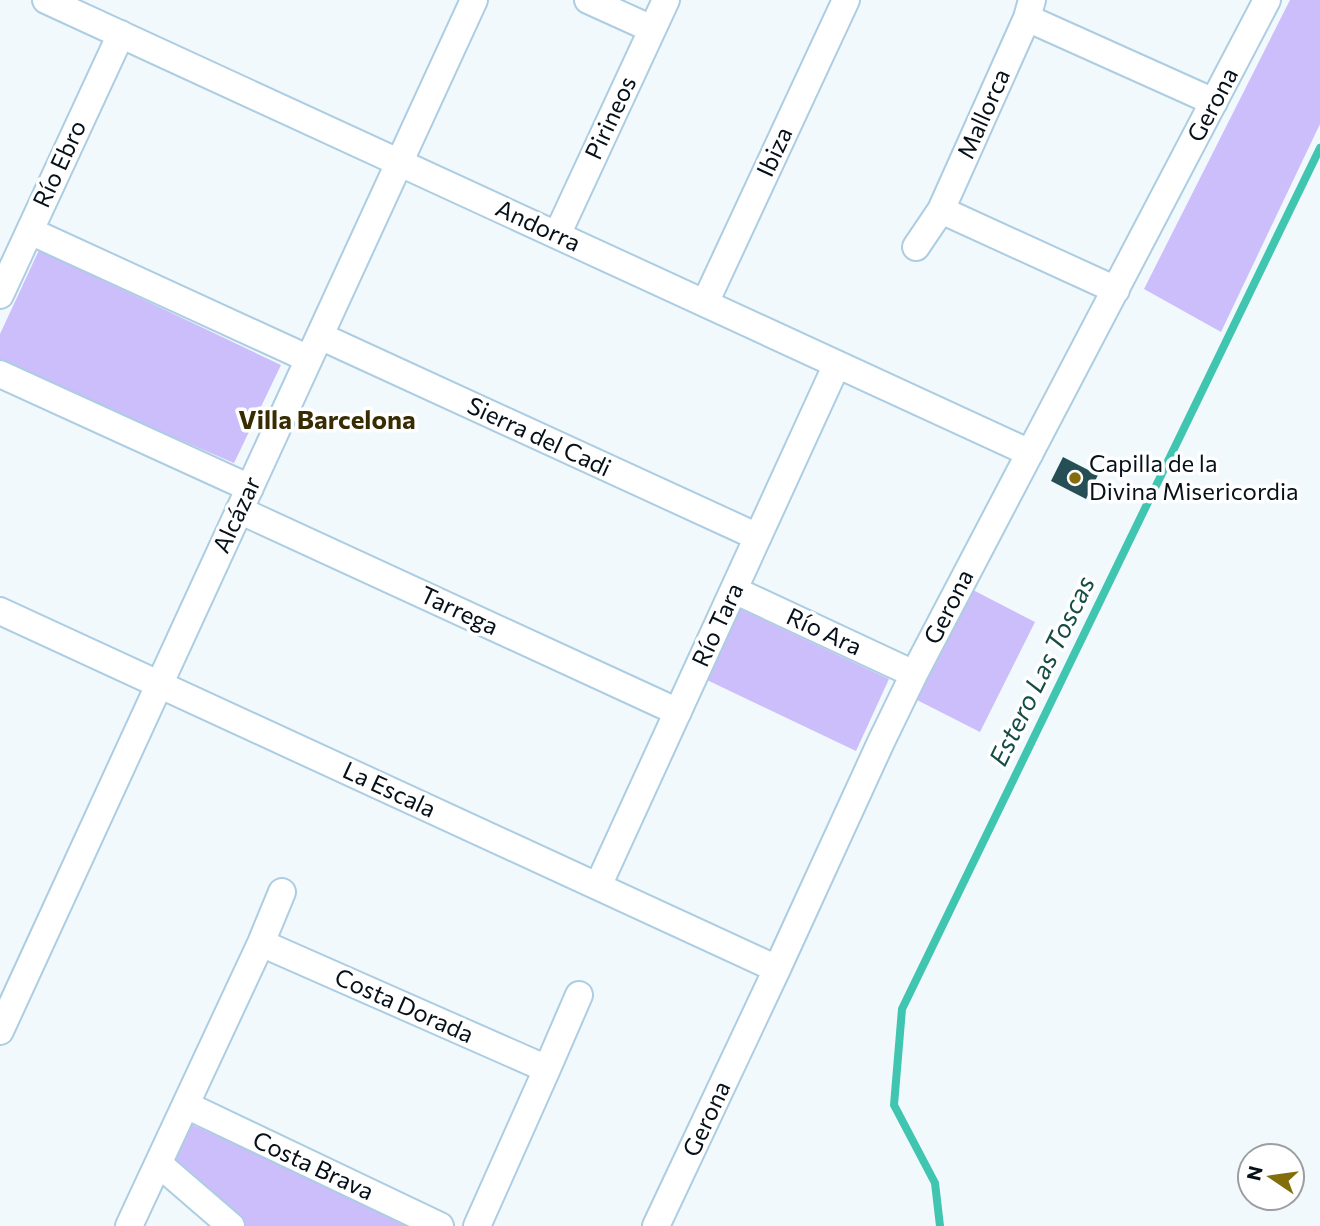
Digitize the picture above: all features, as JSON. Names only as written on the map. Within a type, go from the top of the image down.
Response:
[{"type":"street","name":"Andorra","points":[[46,0],[1030,453]]},
{"type":"street","name":"Alcázar","points":[[0,1031],[474,0]]},
{"type":"street","points":[[588,0],[652,29]]},
{"type":"street","name":"Pirineos","points":[[557,235],[666,0]]},
{"type":"street","name":"Ibiza","points":[[705,303],[846,0]]},
{"type":"street","name":"Gerona","points":[[656,1226],[914,674],[1267,0]]},
{"type":"street","name":"Mallorca","points":[[916,247],[941,209],[1030,9],[1214,102]]},
{"type":"street","name":"Río Ebro","points":[[0,295],[121,34]]},
{"type":"street","points":[[941,209],[1116,290]]},
{"type":"street","name":"Sierra del Cadi","points":[[30,231],[314,347],[758,537]]},
{"type":"street","name":"Río Tara","points":[[598,886],[837,364]]},
{"type":"street","name":"Tarrega","points":[[0,374],[244,499],[678,712]]},
{"type":"street","name":"Río Ara","points":[[734,590],[914,674]]},
{"type":"street","name":"La Escala","points":[[0,611],[777,969]]},
{"type":"street","points":[[129,1226],[261,943],[282,892]]},
{"type":"street","name":"Costa Dorada","points":[[261,943],[547,1069]]},
{"type":"street","points":[[477,1226],[579,995]]},
{"type":"street","name":"Costa Brava","points":[[186,1105],[440,1226]]},
{"type":"street","points":[[159,1164],[231,1226]]},
{"type":"shaded area","points":[[1290,0],[1320,0],[1320,124],[1221,332],[1144,289]]},
{"type":"shaded area","points":[[39,250],[281,365],[234,463],[0,363],[0,334]]},
{"type":"shaded area","points":[[973,590],[1035,622],[980,732],[917,700]]},
{"type":"shaded area","points":[[740,609],[889,679],[856,751],[707,680]]},
{"type":"shaded area","points":[[186,1122],[420,1226],[245,1226],[168,1159]]},
{"type":"building","name":"Capilla de la Divina Misericordia","points":[[1063,457],[1098,475],[1086,499],[1051,481]]},
{"type":"waterway","name":"Estero Las Toscas","points":[[940,1226],[935,1183],[894,1105],[902,1009],[1320,148]]},
{"type":"place","name":"Capilla de la Divina Misericordia","points":[[1075,478]]},
{"type":"district","name":"Villa Barcelona","points":[[327,420]]}]
